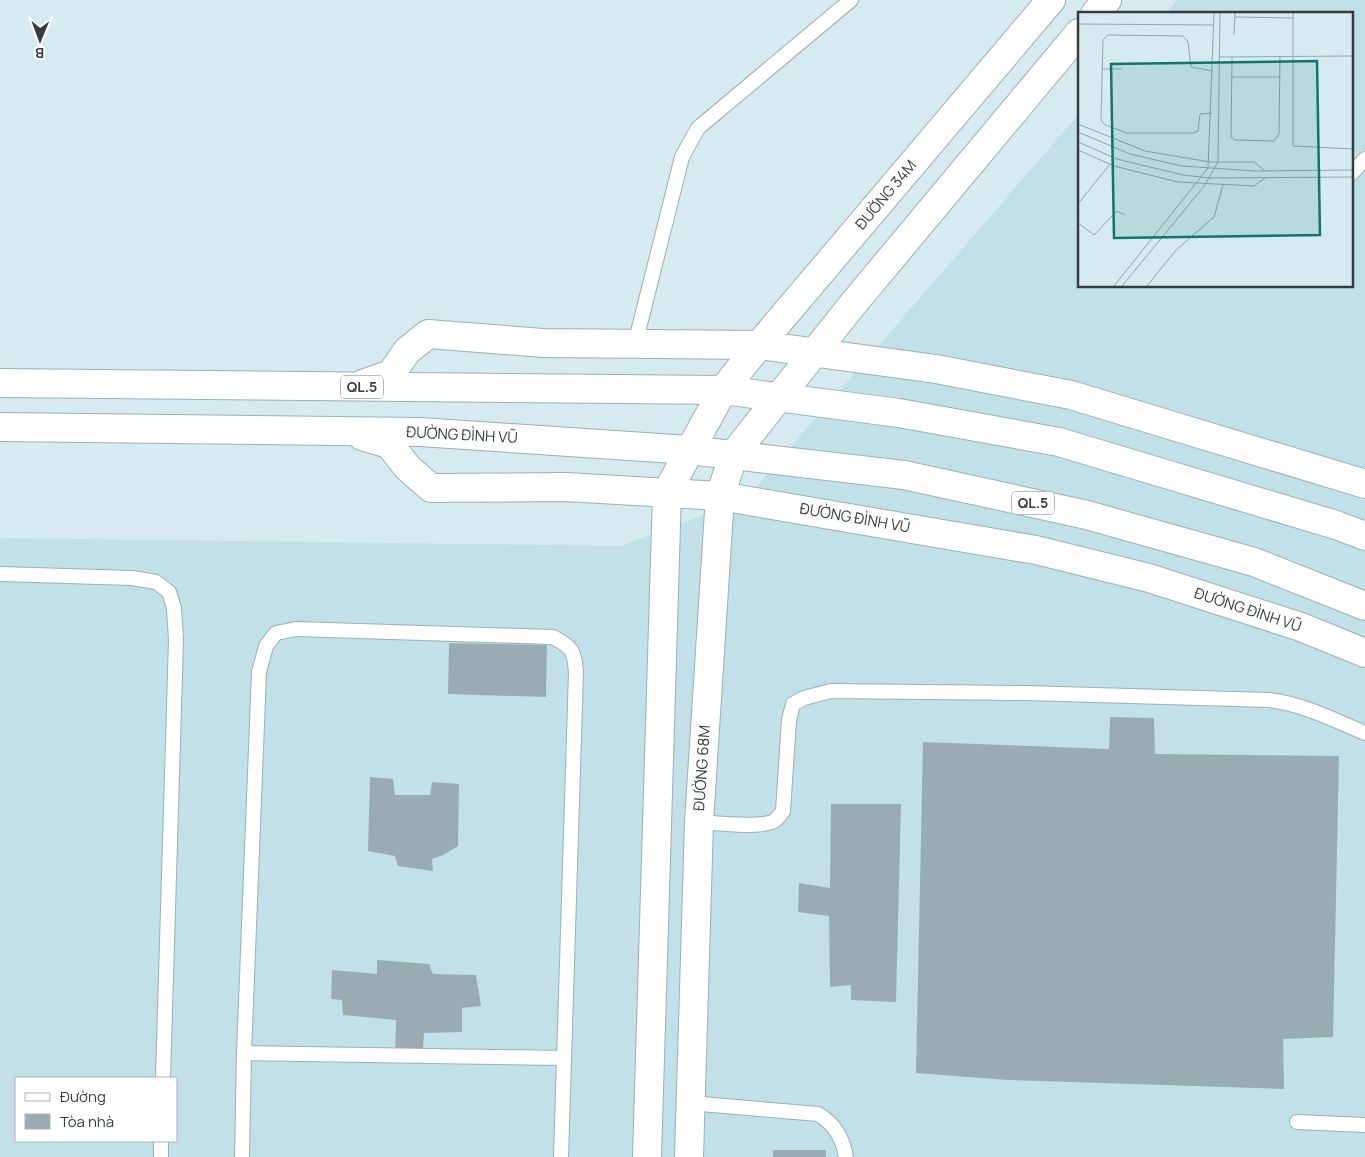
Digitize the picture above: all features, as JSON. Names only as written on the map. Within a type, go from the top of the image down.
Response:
[{"type":"main road","name":"ĐƯỜNG 34M","points":[[667,492],[723,390],[1051,0]]},
{"type":"main road","points":[[1097,12],[1107,0]]},
{"type":"main road","name":"ĐƯỜNG 68M","points":[[689,1157],[699,822],[720,496],[734,454],[814,353],[1078,34]]},
{"type":"main road","points":[[356,387],[391,374],[407,351],[428,334],[543,343],[759,345],[936,369],[1071,394],[1365,484]]},
{"type":"main road","name":"QL.5","points":[[0,383],[723,390]]},
{"type":"main road","points":[[723,390],[899,413],[1059,442],[1336,525],[1365,536]]},
{"type":"main road","name":"ĐƯỜNG ĐÌNH VŨ","points":[[0,427],[420,432],[689,450],[904,474],[1087,515],[1254,562],[1365,606]]},
{"type":"main road","name":"ĐƯỜNG ĐÌNH VŨ","points":[[348,432],[389,444],[408,468],[431,488],[566,487],[720,496],[1036,550],[1149,578],[1301,627],[1365,653]]},
{"type":"main road","points":[[647,1157],[667,492]]},
{"type":"lane","points":[[634,344],[682,157],[698,128],[851,0]]},
{"type":"lane","points":[[1352,173],[1365,159]]},
{"type":"lane","points":[[0,574],[132,578],[156,582],[169,592],[174,608],[176,640],[163,1077]]},
{"type":"lane","points":[[242,1157],[244,1053],[259,672],[266,646],[276,633],[296,629],[553,637],[569,646],[575,657],[561,1157]]},
{"type":"lane","points":[[699,822],[756,824],[771,822],[778,818],[783,811],[789,720],[793,704],[804,698],[832,691],[1025,693],[1269,700],[1300,706],[1365,733]]},
{"type":"lane","points":[[244,1053],[564,1058]]},
{"type":"lane","points":[[690,1103],[818,1114],[827,1119],[836,1129],[846,1157]]},
{"type":"lane","points":[[1297,1122],[1365,1125]]},
{"type":"lane","points":[[161,1157],[162,1142]]},
{"type":"shaded area","points":[[1177,0],[1365,0],[1365,1157],[0,1157],[0,538],[620,546],[745,500],[1078,115],[1078,288],[1352,288],[1352,12],[1168,12]]},
{"type":"building","points":[[449,643],[547,645],[546,697],[448,694]]},
{"type":"building","points":[[1110,717],[1154,718],[1155,754],[1339,756],[1333,1037],[1283,1039],[1284,1089],[1008,1080],[916,1073],[923,742],[1109,749]]},
{"type":"building","points":[[370,777],[393,779],[395,795],[430,795],[432,782],[459,784],[458,846],[432,859],[433,871],[398,866],[395,856],[368,851]]},
{"type":"building","points":[[831,804],[901,804],[896,1002],[851,1000],[851,985],[830,987],[829,916],[798,912],[799,883],[830,888]]},
{"type":"building","points":[[377,960],[429,964],[433,974],[476,975],[481,1006],[462,1008],[462,1032],[424,1033],[423,1049],[395,1050],[396,1020],[343,1015],[342,1000],[331,999],[332,970],[377,974]]},
{"type":"building","points":[[773,1150],[826,1150],[826,1157],[773,1157]]}]
